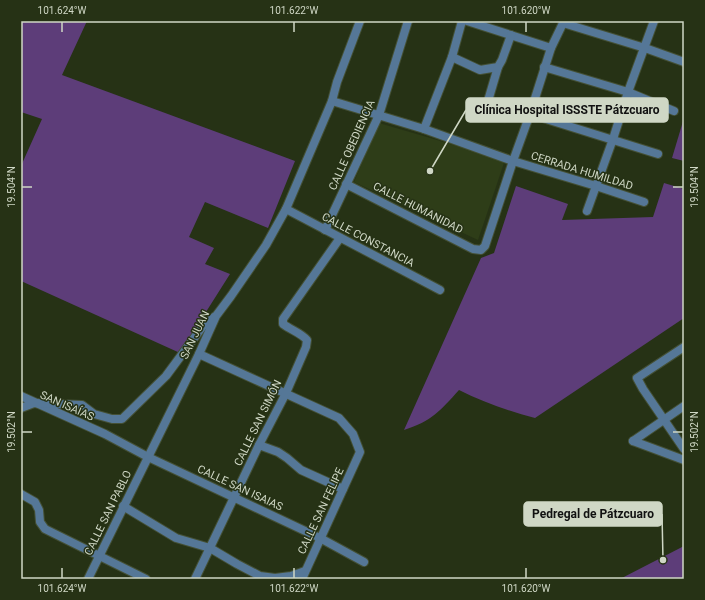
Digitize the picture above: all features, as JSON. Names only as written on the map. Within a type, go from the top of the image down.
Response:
[{"type":"street","name":"SAN JUAN","points":[[148,457],[216,316],[266,245],[286,208],[332,101],[337,82],[360,21]]},
{"type":"street","name":"CALLE OBEDIENCIA","points":[[325,230],[379,115],[408,21]]},
{"type":"street","points":[[424,129],[452,57],[462,21]]},
{"type":"street","points":[[467,21],[551,48]]},
{"type":"street","points":[[587,211],[654,21]]},
{"type":"street","points":[[513,161],[530,114],[544,67],[563,22],[684,62]]},
{"type":"street","points":[[486,111],[498,67],[511,35]]},
{"type":"street","points":[[452,57],[480,70],[498,67]]},
{"type":"street","points":[[544,67],[628,92],[674,111]]},
{"type":"street","name":"CERRADA HUMILDAD","points":[[332,101],[424,129],[513,161],[644,202]]},
{"type":"street","points":[[530,114],[658,154]]},
{"type":"street","name":"CALLE HUMANIDAD","points":[[346,184],[473,249],[481,250],[485,246],[513,161]]},
{"type":"street","name":"CALLE CONSTANCIA","points":[[286,208],[440,290]]},
{"type":"street","name":"CALLE SAN SIMÓN","points":[[195,579],[286,393],[306,347],[307,340],[283,324],[283,319],[340,238]]},
{"type":"street","points":[[21,408],[34,403],[82,406],[94,414],[112,419],[122,419],[166,376],[203,326],[216,316]]},
{"type":"street","points":[[684,347],[637,378],[684,449]]},
{"type":"street","points":[[199,354],[286,393]]},
{"type":"street","name":"CALLE SAN FELIPE","points":[[286,393],[339,418],[353,434],[360,452],[302,579]]},
{"type":"street","name":"SAN ISAÍAS","points":[[21,396],[105,434]]},
{"type":"street","points":[[684,406],[633,441],[684,460]]},
{"type":"street","name":"CALLE SAN ISAIAS","points":[[105,434],[148,457],[320,538],[364,562]]},
{"type":"street","points":[[259,446],[278,452],[301,470],[342,490]]},
{"type":"street","name":"CALLE SAN PABLO","points":[[88,579],[148,457]]},
{"type":"street","points":[[21,494],[35,502],[39,510],[40,522],[45,529],[146,579]]},
{"type":"street","points":[[123,506],[176,538],[210,548],[260,576],[275,578],[291,576],[305,571]]},
{"type":"shaded area","points":[[21,21],[87,21],[62,75],[295,161],[268,228],[205,202],[189,237],[214,248],[205,264],[230,274],[180,353],[21,281],[21,166],[42,119],[21,112]]},
{"type":"shaded area","points":[[684,118],[684,161],[672,158]]},
{"type":"shaded area","points":[[379,123],[505,160],[478,240],[354,182]]},
{"type":"shaded area","points":[[664,183],[684,189],[684,318],[535,418],[496,406],[459,390],[429,419],[414,427],[404,430],[481,258],[494,253],[516,186],[568,204],[562,220],[653,217]]},
{"type":"shaded area","points":[[684,546],[684,579],[620,579]]},
{"type":"place","name":"Clínica Hospital ISSSTE Pátzcuaro","points":[[430,171]]},
{"type":"place","name":"Pedregal de Pátzcuaro","points":[[663,560]]}]
